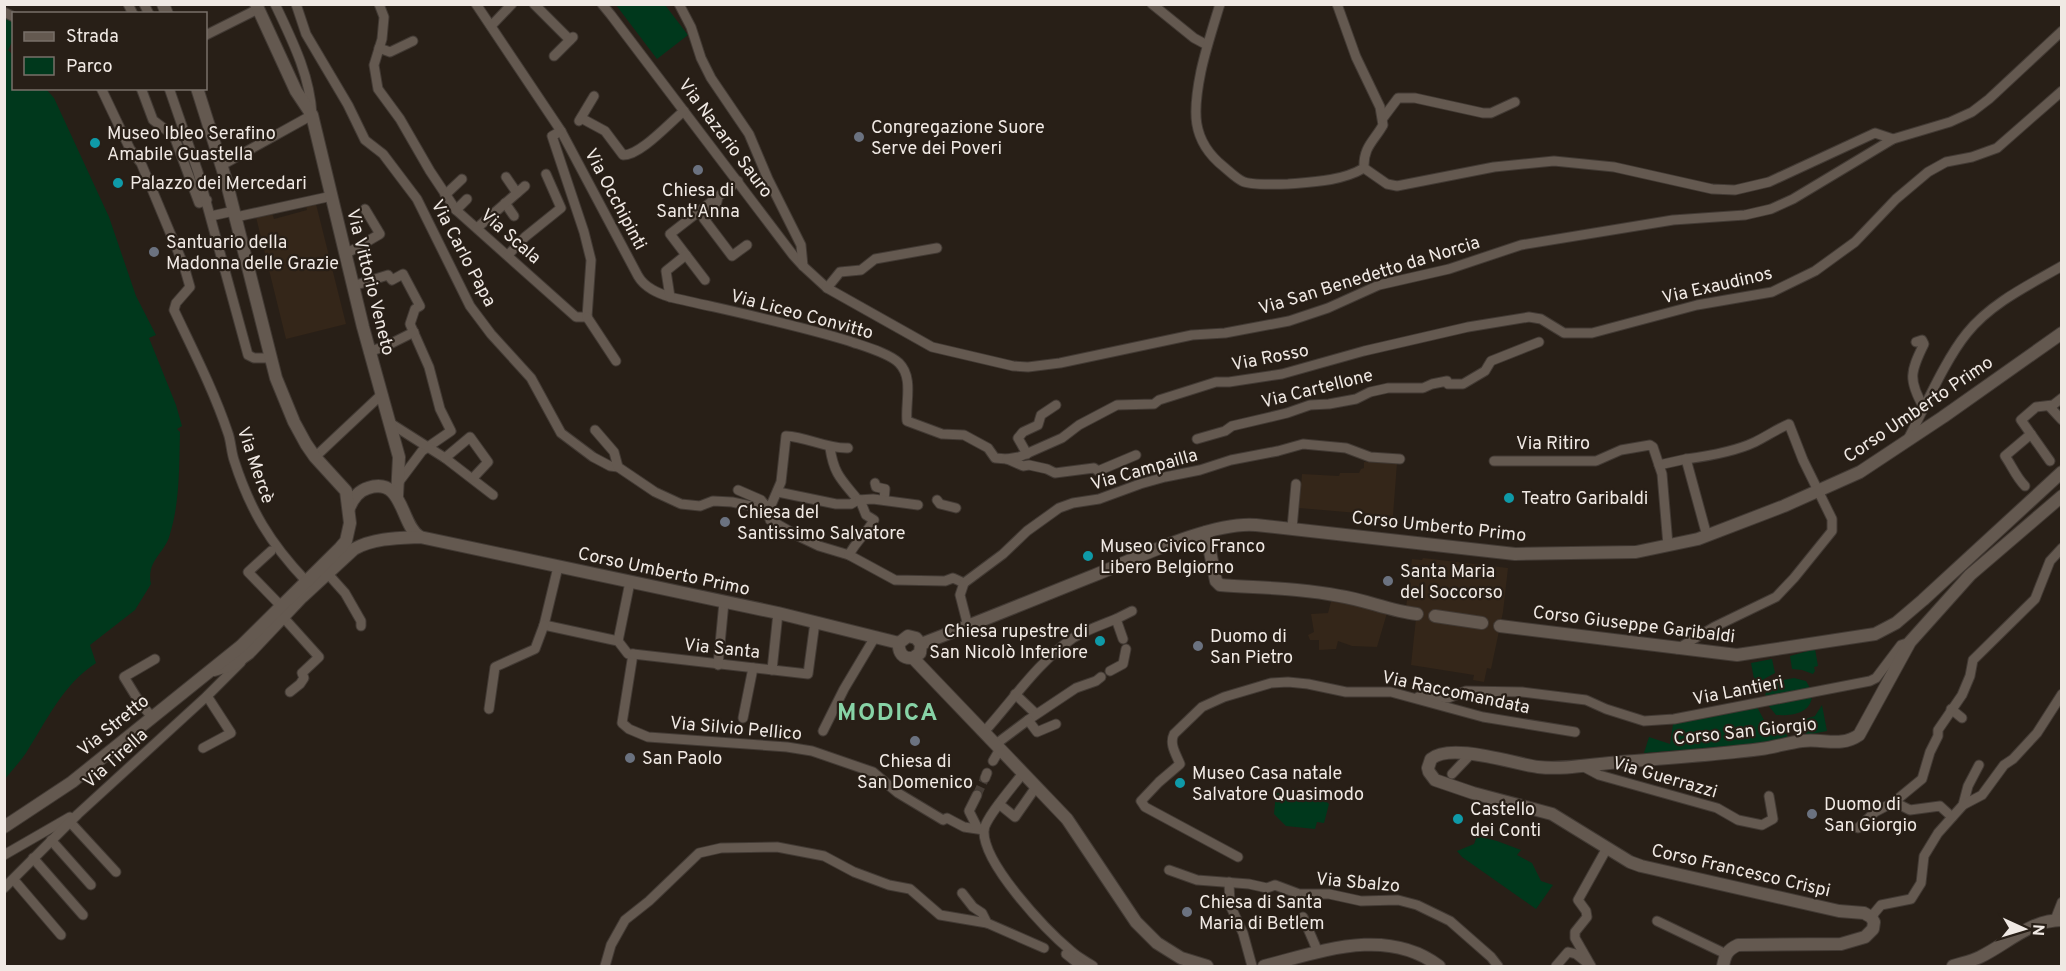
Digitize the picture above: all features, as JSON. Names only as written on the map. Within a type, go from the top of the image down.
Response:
[{"type":"street","name":"Via Vittorio Veneto","points":[[275,4],[292,40],[311,97],[312,115],[345,254],[369,352],[399,457],[397,496]]},
{"type":"street","name":"Via Carlo Papa","points":[[296,4],[306,34],[348,105],[364,140],[383,154],[417,199],[470,306],[491,334],[531,378],[561,433],[593,458],[618,467],[655,492],[681,504],[700,506],[713,501],[732,502],[769,510]]},
{"type":"street","name":"Via Scala","points":[[379,4],[384,17],[382,39],[374,65],[378,89],[400,119],[444,195],[456,210],[576,317],[587,317],[616,360]]},
{"type":"street","name":"Via Occhipinti","points":[[476,4],[561,130],[642,283]]},
{"type":"street","points":[[491,26],[512,4]]},
{"type":"street","points":[[534,4],[572,38],[554,56]]},
{"type":"street","points":[[679,4],[692,27],[701,58],[711,78],[749,134],[801,246],[803,266]]},
{"type":"street","points":[[1152,4],[1194,38],[1207,45]]},
{"type":"street","points":[[1220,4],[1207,45],[1196,94],[1195,112],[1199,136],[1217,162],[1244,182],[1280,184],[1319,182],[1357,173],[1364,168],[1370,142],[1383,125],[1383,118],[1356,57],[1337,4]]},
{"type":"street","name":"Via Nazario Sauro","points":[[603,5],[803,266],[827,288]]},
{"type":"street","name":"Via Vittorio Veneto","points":[[257,7],[296,91],[312,115]]},
{"type":"street","points":[[207,34],[257,7]]},
{"type":"street","name":"Via San Benedetto da Norcia","points":[[827,288],[932,347],[1013,366],[1053,364],[1192,334],[1226,333],[1289,321],[1328,308],[1379,285],[1449,269],[1521,245],[1673,220],[1745,216],[1756,213],[1792,199],[1893,139],[1950,122],[1972,112],[1989,99],[2061,31]]},
{"type":"street","points":[[292,40],[306,34]]},
{"type":"street","points":[[379,48],[390,52],[413,41]]},
{"type":"street","name":"Via Mercè","points":[[102,90],[130,149],[141,163],[184,266],[190,287],[176,303],[174,310],[229,435],[233,458],[258,521],[274,545],[302,577]]},
{"type":"street","points":[[142,90],[153,120],[174,136],[199,202],[207,200]]},
{"type":"street","points":[[170,90],[207,200],[248,355],[254,358],[270,358]]},
{"type":"street","points":[[198,90],[222,165],[276,378],[294,422],[315,458],[346,491],[349,509],[350,523],[346,541],[302,577],[284,616]]},
{"type":"street","name":"Via Exaudinos","points":[[1393,345],[1468,327],[1529,317],[1541,319],[1564,333],[1592,333],[1697,304],[1772,292],[1815,271],[1855,243],[1896,199],[1928,172],[1946,162],[1972,157],[1997,148],[2061,91]]},
{"type":"street","points":[[594,96],[580,119],[605,131],[623,154],[627,155],[646,144],[684,111]]},
{"type":"street","points":[[1383,118],[1398,98],[1415,98],[1483,113],[1491,113],[1515,102]]},
{"type":"street","points":[[222,165],[312,115]]},
{"type":"street","points":[[561,130],[552,136],[591,260],[587,317]]},
{"type":"street","points":[[1364,168],[1387,184],[1397,186],[1494,167],[1554,161],[1614,167],[1712,189],[1735,190],[1769,182],[1875,133],[1893,139]]},
{"type":"street","points":[[508,255],[525,237],[561,208],[546,174]]},
{"type":"street","points":[[506,177],[517,193]]},
{"type":"street","points":[[444,195],[462,179]]},
{"type":"street","points":[[705,280],[670,234],[738,181]]},
{"type":"street","points":[[477,228],[525,186]]},
{"type":"street","points":[[211,216],[235,214],[332,196]]},
{"type":"street","points":[[718,197],[715,210],[704,219],[732,256],[747,245]]},
{"type":"street","points":[[456,210],[467,199]]},
{"type":"street","points":[[505,203],[514,216]]},
{"type":"street","points":[[345,254],[380,234],[365,209]]},
{"type":"street","points":[[827,288],[840,272],[861,270],[876,259],[937,248]]},
{"type":"street","points":[[670,297],[666,271],[686,255]]},
{"type":"street","points":[[1907,441],[1951,358],[1967,333],[1995,308],[2061,266]]},
{"type":"street","points":[[353,286],[388,275],[392,280],[403,274],[420,306],[415,309],[410,324],[429,367],[440,409],[451,431],[422,451],[398,483]]},
{"type":"street","name":"Via Liceo Convitto","points":[[642,283],[659,294],[813,330],[879,352],[899,362],[904,370],[907,380],[907,421],[942,434],[964,435],[988,448],[995,458],[1007,459],[1023,466],[1047,469],[1055,474],[1087,468],[1094,468],[1098,471],[1136,455]]},
{"type":"street","points":[[369,352],[414,332]]},
{"type":"street","name":"Corso Umberto Primo","points":[[921,644],[1150,552],[1206,532],[1250,524],[1515,554],[1636,552],[1707,536],[1818,492],[1860,472],[2061,333]]},
{"type":"street","points":[[1916,342],[1922,340],[1924,344],[1913,368],[1914,391],[1924,408]]},
{"type":"street","name":"Via Cartellone","points":[[1197,439],[1225,431],[1232,426],[1310,405],[1356,399],[1388,388],[1423,388],[1448,382],[1463,384],[1485,371],[1491,361],[1539,342]]},
{"type":"street","name":"Via Rosso","points":[[1027,454],[1062,438],[1079,425],[1117,405],[1154,404],[1159,400],[1216,382],[1282,374],[1393,345]]},
{"type":"street","points":[[315,458],[381,395]]},
{"type":"street","points":[[2050,461],[2021,420],[2036,407],[2049,406],[2061,398]]},
{"type":"street","points":[[1007,459],[1027,454],[1018,438],[1023,432],[1038,425],[1041,416],[1056,405]]},
{"type":"street","points":[[2049,406],[2061,420]]},
{"type":"street","points":[[390,423],[445,458],[492,495]]},
{"type":"street","points":[[1668,545],[1662,474],[1659,465],[1715,456],[1755,442],[1770,432],[1789,424],[1832,519],[1832,531],[1776,597],[1714,627],[1677,649]]},
{"type":"street","points":[[595,430],[614,452],[618,467]]},
{"type":"street","points":[[2025,486],[2005,456],[2031,434]]},
{"type":"street","points":[[848,448],[830,448],[806,439],[786,436],[781,482],[769,510],[770,520],[798,536],[819,546],[849,555],[896,580],[945,581],[953,578],[964,583],[960,595],[968,626]]},
{"type":"street","points":[[445,458],[470,437],[488,462],[473,478]]},
{"type":"street","name":"Via Campailla","points":[[964,583],[1010,548],[1027,531],[1059,508],[1073,503],[1099,500],[1165,477],[1304,444],[1346,448],[1370,457],[1400,459]]},
{"type":"street","name":"Via Ritiro","points":[[1494,460],[1596,460],[1621,450],[1650,446],[1653,447],[1659,465]]},
{"type":"street","points":[[830,448],[833,466],[841,480],[859,500],[866,515],[874,520],[868,531],[855,542],[849,555]]},
{"type":"street","points":[[1686,459],[1707,536]]},
{"type":"street","name":"Corso Giuseppe Garibaldi","points":[[1500,626],[1737,655],[1882,631],[1923,600],[2061,472]]},
{"type":"street","points":[[875,483],[876,487],[885,489],[884,500]]},
{"type":"street","points":[[1292,528],[1296,484]]},
{"type":"street","points":[[349,509],[355,496],[366,488],[379,486],[386,488],[397,496],[411,530],[420,537]]},
{"type":"street","points":[[738,490],[761,500],[769,510]]},
{"type":"street","points":[[778,492],[836,504],[851,504],[859,500],[884,500],[918,505]]},
{"type":"street","name":"Corso San Giorgio","points":[[1429,763],[1435,755],[1442,753],[1471,754],[1542,768],[1582,766],[1762,749],[1803,741],[1828,740],[1842,743],[1850,741],[1859,735],[1910,642],[1970,575],[2061,496]]},
{"type":"street","points":[[937,500],[940,504],[957,508]]},
{"type":"street","points":[[203,748],[231,733],[207,696],[245,650],[331,577],[354,549],[396,532],[400,526],[403,510]]},
{"type":"street","points":[[350,523],[362,537],[378,541]]},
{"type":"street","points":[[1206,532],[1216,581],[1220,585],[1321,592],[1417,614]]},
{"type":"street","name":"Corso Umberto Primo","points":[[378,541],[420,537],[778,613],[899,643]]},
{"type":"street","points":[[1858,828],[1875,812],[1894,802],[1922,779],[1930,752],[1938,736],[1938,730],[1962,695],[1970,676],[1973,660],[2035,599],[2050,561],[2061,548]]},
{"type":"street","points":[[271,551],[248,572],[319,657],[302,673],[304,678],[290,692]]},
{"type":"street","points":[[489,709],[495,667],[535,649],[558,567]]},
{"type":"street","points":[[331,577],[345,593],[361,621],[361,626]]},
{"type":"street","points":[[618,641],[630,582]]},
{"type":"street","points":[[718,665],[724,602]]},
{"type":"street","points":[[984,732],[1035,670],[1072,639],[1132,611]]},
{"type":"street","points":[[772,670],[778,613]]},
{"type":"street","points":[[1435,616],[1482,623]]},
{"type":"street","points":[[1116,619],[1123,639]]},
{"type":"street","name":"Via Santa","points":[[630,654],[808,674],[815,622]]},
{"type":"street","points":[[542,629],[618,641],[630,654]]},
{"type":"street","points":[[913,658],[920,653],[921,644],[916,638],[908,636],[899,643],[903,657],[913,658],[1067,819],[1136,922],[1157,943],[1181,958],[1207,966]]},
{"type":"street","points":[[823,731],[844,689],[875,637]]},
{"type":"street","name":"Via Lantieri","points":[[1413,698],[1425,695],[1448,698],[1466,691],[1521,692],[1586,700],[1644,721],[1674,718],[1870,681],[1876,678],[1901,645],[1910,642]]},
{"type":"street","points":[[1110,671],[1123,664],[1126,649]]},
{"type":"street","name":"Via Stretto","points":[[4,827],[72,782],[207,671],[245,650]]},
{"type":"street","name":"Via Tirella","points":[[4,888],[78,814],[207,696],[245,650]]},
{"type":"street","name":"Via Silvio Pellico","points":[[630,654],[622,723],[629,729],[648,737],[812,751],[873,772],[898,793],[943,819],[947,818],[964,827],[980,829]]},
{"type":"street","points":[[152,717],[140,703],[124,677],[155,659]]},
{"type":"street","points":[[207,671],[234,664]]},
{"type":"street","points":[[743,718],[753,668]]},
{"type":"street","points":[[993,761],[998,747],[1031,717],[1076,688],[1101,677]]},
{"type":"street","name":"Via Raccomandata","points":[[1238,857],[1145,807],[1142,801],[1180,764],[1173,749],[1174,734],[1202,707],[1224,697],[1271,683],[1288,682],[1346,692],[1391,692],[1483,717],[1575,732]]},
{"type":"street","points":[[1016,694],[1031,717],[1037,732],[1056,724]]},
{"type":"street","points":[[1657,921],[1724,960],[1730,948],[1738,945],[1841,944],[1866,937],[1873,929],[1874,922],[1871,917],[1881,905],[1911,899],[1922,879],[1924,856],[1938,833],[1963,805],[1982,795],[2004,765],[2013,759],[2037,733],[2061,694]]},
{"type":"street","points":[[1951,709],[1962,718]]},
{"type":"street","points":[[1452,774],[1471,754]]},
{"type":"street","name":"Corso Francesco Crispi","points":[[1429,763],[1429,772],[1435,780],[1473,794],[1552,814],[1641,866],[1839,911],[1863,913],[1871,917]]},
{"type":"street","points":[[1963,805],[1968,786],[1979,765]]},
{"type":"street","name":"Via Guerrazzi","points":[[1582,766],[1599,775],[1717,808],[1738,820],[1762,825],[1773,819],[1769,796]]},
{"type":"street","points":[[980,829],[1023,773]]},
{"type":"street","points":[[998,806],[1015,817],[1036,787]]},
{"type":"street","points":[[977,795],[969,811],[1001,875],[1071,951],[1093,966]]},
{"type":"street","points":[[1894,802],[1910,810],[1940,806],[1952,817]]},
{"type":"street","points":[[4,855],[78,814]]},
{"type":"street","points":[[70,822],[116,872]]},
{"type":"street","points":[[51,840],[91,885]]},
{"type":"street","points":[[605,966],[610,945],[625,920],[699,854],[721,848],[777,847],[824,856],[854,872],[889,885],[910,889],[940,915],[987,922],[1050,948],[1082,966]]},
{"type":"street","points":[[1589,964],[1575,938],[1575,932],[1587,917],[1586,911],[1578,900],[1607,848]]},
{"type":"street","points":[[33,858],[82,915]]},
{"type":"street","name":"Via Sbalzo","points":[[1169,870],[1197,880],[1267,888],[1275,885],[1299,894],[1329,894],[1370,901],[1398,900],[1417,905],[1450,921],[1498,966]]},
{"type":"street","points":[[14,880],[61,935]]},
{"type":"street","points":[[1229,882],[1230,904],[1244,933],[1252,966]]},
{"type":"street","points":[[962,892],[973,907],[982,913],[987,922]]},
{"type":"street","points":[[1953,966],[1980,957],[2027,929],[2060,922],[2061,902]]},
{"type":"street","points":[[1036,915],[1050,948]]},
{"type":"street","points":[[1303,917],[1318,952]]},
{"type":"street","points":[[1265,966],[1346,945],[1379,945],[1419,954],[1439,966]]},
{"type":"street","points":[[1556,966],[1568,952],[1576,954],[1589,964]]},
{"type":"shaded area","points":[[316,204],[346,324],[286,339],[256,217],[272,213],[274,219],[307,210],[306,206]]},
{"type":"shaded area","points":[[1364,462],[1397,463],[1393,516],[1299,508],[1302,474],[1339,476],[1340,473],[1359,473],[1364,468]]},
{"type":"shaded area","points":[[1423,558],[1508,568],[1503,612],[1491,669],[1487,668],[1484,682],[1473,680],[1474,675],[1411,665],[1417,609],[1406,608],[1412,559],[1422,560]]},
{"type":"shaded area","points":[[1332,598],[1387,613],[1377,647],[1352,646],[1338,641],[1336,649],[1319,650],[1319,640],[1310,640],[1308,635],[1314,632],[1311,614],[1328,613]]},
{"type":"green space","points":[[616,5],[665,5],[688,35],[657,59]]},
{"type":"green space","points":[[4,17],[12,21],[12,42],[8,50],[12,54],[12,90],[47,90],[54,98],[109,217],[136,296],[156,335],[149,338],[182,426],[177,429],[180,432],[179,471],[173,522],[168,541],[153,563],[151,584],[135,610],[90,645],[96,663],[84,672],[65,693],[26,753],[5,779]]},
{"type":"green space","points":[[1815,649],[1818,666],[1814,667],[1813,674],[1792,669],[1790,656]]},
{"type":"green space","points":[[1772,659],[1775,673],[1755,684],[1751,663]]},
{"type":"green space","points":[[1794,678],[1806,681],[1810,688],[1765,697],[1771,684]]},
{"type":"green space","points":[[1812,696],[1808,707],[1799,713],[1776,715],[1768,705]]},
{"type":"green space","points":[[1822,705],[1827,731],[1806,735],[1803,720],[1815,716]]},
{"type":"green space","points":[[1757,707],[1764,720],[1778,725],[1785,724],[1788,739],[1766,743],[1644,753],[1649,737],[1670,744],[1673,724]]},
{"type":"green space","points":[[1293,788],[1318,794],[1329,804],[1324,823],[1317,822],[1315,829],[1286,826],[1274,814],[1276,793],[1291,796]]},
{"type":"green space","points":[[1477,836],[1521,850],[1517,855],[1532,863],[1541,881],[1553,885],[1536,909],[1462,857],[1457,851],[1474,844]]},
{"type":"tunnel","points":[[977,795],[985,778]]},
{"type":"place","name":"Congregazione Suore Serve dei Poveri","points":[[859,137]]},
{"type":"place","name":"Museo Ibleo Serafino Amabile Guastella","points":[[95,143]]},
{"type":"place","name":"Chiesa di Sant'Anna","points":[[698,170]]},
{"type":"place","name":"Palazzo dei Mercedari","points":[[118,183]]},
{"type":"place","name":"Santuario della Madonna delle Grazie","points":[[154,252]]},
{"type":"place","name":"Teatro Garibaldi","points":[[1509,498]]},
{"type":"place","name":"Chiesa del Santissimo Salvatore","points":[[725,522]]},
{"type":"place","name":"Museo Civico Franco Libero Belgiorno","points":[[1088,556]]},
{"type":"place","name":"Santa Maria del Soccorso","points":[[1388,581]]},
{"type":"place","name":"Chiesa rupestre di San Nicolò Inferiore","points":[[1100,641]]},
{"type":"place","name":"Duomo di San Pietro","points":[[1198,646]]},
{"type":"place","name":"Chiesa di San Domenico","points":[[915,741]]},
{"type":"place","name":"San Paolo","points":[[630,758]]},
{"type":"place","name":"Museo Casa natale Salvatore Quasimodo","points":[[1180,783]]},
{"type":"place","name":"Duomo di San Giorgio","points":[[1812,814]]},
{"type":"place","name":"Castello dei Conti","points":[[1458,819]]},
{"type":"place","name":"Chiesa di Santa Maria di Betlem","points":[[1187,912]]},
{"type":"district","name":"MODICA","points":[[888,712]]}]
